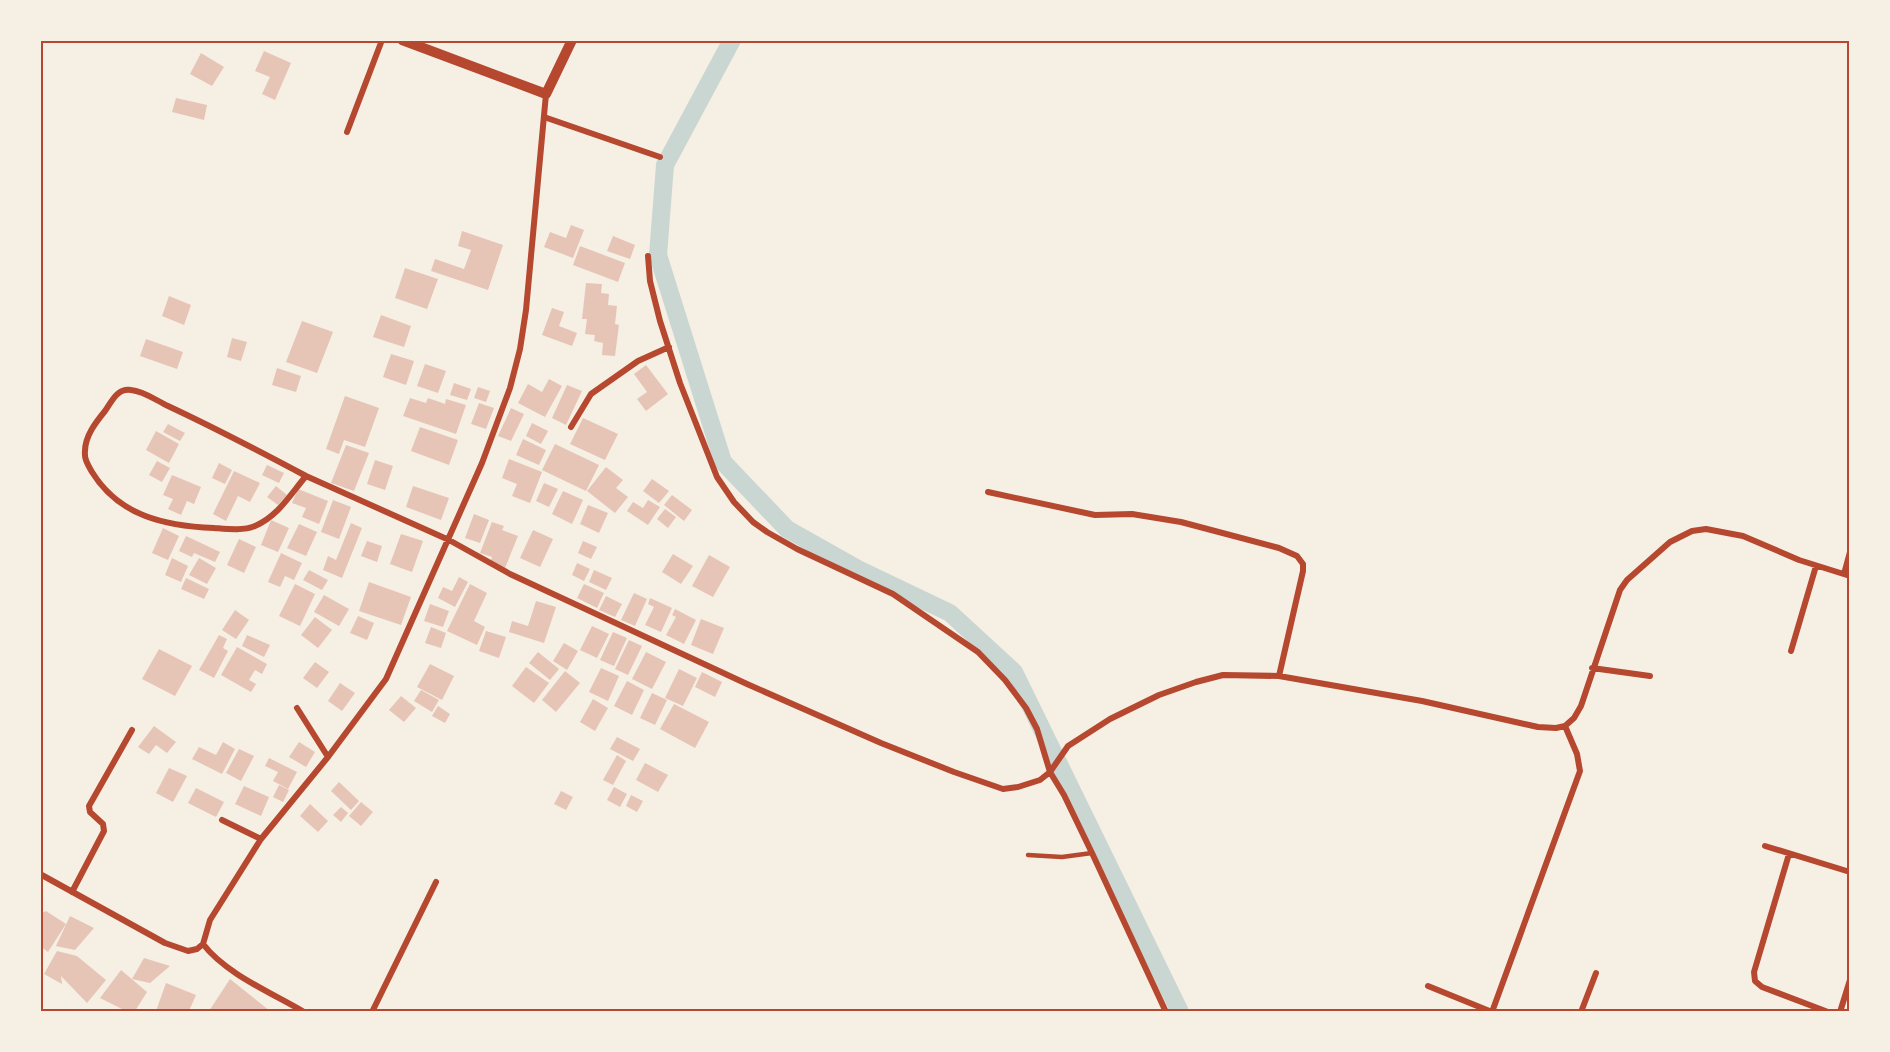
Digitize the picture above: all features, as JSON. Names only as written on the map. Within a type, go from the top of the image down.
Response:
[{"type":"street","points":[[347,132],[382,40]]},
{"type":"street","points":[[402,40],[546,94]]},
{"type":"street","points":[[40,874],[165,943],[188,951],[197,949],[203,944],[210,920],[261,839],[328,757],[386,679],[482,463],[510,388],[520,349],[526,310],[546,94],[572,40]]},
{"type":"street","points":[[544,117],[660,157]]},
{"type":"street","points":[[648,256],[650,281],[680,383],[717,477],[734,502],[753,522],[767,532],[797,549],[893,594],[978,652],[1005,680],[1026,708],[1037,729],[1050,772],[1064,795],[1166,1011]]},
{"type":"street","points":[[571,427],[591,394],[639,361],[669,346]]},
{"type":"street","points":[[306,476],[273,516],[253,527],[233,529],[186,527],[134,512],[103,489],[84,454],[93,427],[117,394],[129,389],[145,394],[306,476],[449,540],[510,574],[747,684],[881,743],[990,786],[1011,789],[1040,780],[1056,765],[1068,746],[1110,719],[1159,695],[1223,675],[1279,676],[1422,701],[1529,726],[1556,728],[1565,726],[1574,718],[1581,706],[1612,608],[1620,590],[1627,580],[1671,542],[1692,531],[1706,529],[1743,536],[1816,566],[1847,575],[1850,552]]},
{"type":"street","points":[[988,492],[1095,515],[1132,514],[1181,522],[1268,544],[1297,556],[1303,564],[1303,571],[1279,676]]},
{"type":"street","points":[[1791,651],[1816,566]]},
{"type":"street","points":[[1592,668],[1650,676]]},
{"type":"street","points":[[297,708],[328,757]]},
{"type":"street","points":[[1428,986],[1492,1011],[1580,771],[1577,754],[1565,726]]},
{"type":"street","points":[[72,892],[104,831],[103,824],[90,812],[89,806],[132,730]]},
{"type":"street","points":[[222,820],[261,839]]},
{"type":"street","points":[[1765,846],[1850,872]]},
{"type":"street","points":[[1789,854],[1754,972],[1755,981],[1762,987],[1828,1011]]},
{"type":"street","points":[[372,1011],[435,882]]},
{"type":"street","points":[[203,944],[211,955],[225,966],[304,1011]]},
{"type":"street","points":[[1581,1011],[1596,973]]},
{"type":"street","points":[[1840,1011],[1850,980]]},
{"type":"lane","points":[[1028,855],[1062,857],[1092,853]]},
{"type":"building","points":[[264,51],[291,63],[275,100],[262,94],[270,77],[255,71]]},
{"type":"building","points":[[201,53],[224,67],[212,86],[190,74]]},
{"type":"building","points":[[176,98],[207,105],[204,120],[172,112]]},
{"type":"building","points":[[571,225],[584,230],[573,258],[544,247],[550,232],[566,238]]},
{"type":"building","points":[[462,231],[503,245],[488,290],[431,271],[435,259],[464,269],[471,250],[458,246]]},
{"type":"building","points":[[613,236],[635,245],[630,259],[607,251]]},
{"type":"building","points":[[580,246],[625,263],[618,282],[573,265]]},
{"type":"building","points":[[405,268],[438,279],[427,309],[395,298]]},
{"type":"building","points":[[586,283],[602,284],[601,293],[609,294],[608,305],[617,306],[615,324],[619,325],[615,356],[602,355],[603,343],[594,341],[595,335],[585,334],[587,319],[582,319]]},
{"type":"building","points":[[169,296],[191,305],[184,325],[162,316]]},
{"type":"building","points":[[552,308],[564,312],[559,326],[577,333],[572,346],[542,335]]},
{"type":"building","points":[[381,315],[411,326],[404,347],[373,337]]},
{"type":"building","points":[[302,321],[333,332],[317,373],[286,362]]},
{"type":"building","points":[[232,338],[247,342],[241,361],[227,357]]},
{"type":"building","points":[[146,339],[183,352],[177,369],[140,356]]},
{"type":"building","points":[[391,354],[414,361],[406,385],[383,377]]},
{"type":"building","points":[[425,364],[446,371],[438,393],[417,386]]},
{"type":"building","points":[[646,365],[668,394],[646,411],[637,399],[647,392],[634,374]]},
{"type":"building","points":[[277,368],[301,376],[296,392],[272,385]]},
{"type":"building","points":[[549,379],[562,386],[545,417],[518,403],[528,384],[542,392]]},
{"type":"building","points":[[454,383],[471,389],[467,400],[450,395]]},
{"type":"building","points":[[567,385],[582,391],[566,425],[552,418]]},
{"type":"building","points":[[478,387],[490,391],[486,402],[474,398]]},
{"type":"building","points":[[345,396],[379,408],[365,447],[344,440],[339,454],[326,449]]},
{"type":"building","points":[[410,398],[426,403],[428,398],[445,404],[446,399],[466,405],[456,434],[403,416]]},
{"type":"building","points":[[479,403],[494,408],[486,429],[471,424]]},
{"type":"building","points":[[511,408],[524,414],[511,441],[498,436]]},
{"type":"building","points":[[583,418],[618,434],[605,460],[570,444]]},
{"type":"building","points":[[532,423],[548,431],[541,444],[526,436]]},
{"type":"building","points":[[168,424],[185,433],[180,441],[163,432]]},
{"type":"building","points":[[420,427],[458,440],[449,465],[411,451]]},
{"type":"building","points":[[156,431],[179,444],[169,463],[146,450]]},
{"type":"building","points":[[523,439],[546,450],[539,465],[516,455]]},
{"type":"building","points":[[555,444],[599,465],[586,491],[542,470]]},
{"type":"building","points":[[346,445],[369,453],[354,491],[331,483]]},
{"type":"building","points":[[509,459],[542,472],[530,503],[512,496],[517,484],[502,478]]},
{"type":"building","points":[[375,460],[393,466],[385,490],[367,484]]},
{"type":"building","points":[[157,461],[170,468],[162,482],[149,475]]},
{"type":"building","points":[[219,463],[232,470],[225,484],[212,478]]},
{"type":"building","points":[[267,465],[284,473],[279,483],[262,475]]},
{"type":"building","points":[[606,467],[623,480],[616,488],[628,497],[615,513],[587,491]]},
{"type":"building","points":[[234,471],[260,483],[250,502],[238,496],[226,521],[213,514]]},
{"type":"building","points":[[172,475],[201,487],[194,504],[187,501],[181,515],[168,509],[173,499],[163,495]]},
{"type":"building","points":[[652,479],[669,491],[659,503],[643,491]]},
{"type":"building","points":[[544,483],[558,489],[549,507],[536,501]]},
{"type":"building","points":[[276,486],[287,495],[278,505],[267,497]]},
{"type":"building","points":[[413,486],[449,498],[441,520],[406,507]]},
{"type":"building","points":[[298,489],[328,501],[319,524],[302,517],[306,508],[292,503]]},
{"type":"building","points":[[563,491],[583,500],[572,524],[552,514]]},
{"type":"building","points":[[672,495],[692,510],[684,521],[664,505]]},
{"type":"building","points":[[333,500],[351,507],[339,539],[321,532]]},
{"type":"building","points":[[648,500],[660,507],[648,525],[627,511],[633,502],[643,508]]},
{"type":"building","points":[[588,505],[608,513],[599,533],[580,524]]},
{"type":"building","points":[[665,509],[676,517],[668,528],[657,519]]},
{"type":"building","points":[[474,514],[489,520],[480,543],[465,538]]},
{"type":"building","points":[[271,520],[289,528],[278,552],[261,545]]},
{"type":"building","points":[[492,522],[504,526],[502,530],[518,536],[505,568],[490,562],[492,557],[480,553]]},
{"type":"building","points":[[351,523],[362,528],[342,578],[323,570],[328,556],[336,560]]},
{"type":"building","points":[[299,524],[317,532],[306,556],[287,548]]},
{"type":"building","points":[[163,528],[179,536],[168,560],[152,553]]},
{"type":"building","points":[[533,530],[553,539],[540,567],[520,558]]},
{"type":"building","points":[[401,534],[423,541],[412,572],[390,564]]},
{"type":"building","points":[[186,536],[220,552],[215,562],[194,553],[192,557],[179,551]]},
{"type":"building","points":[[239,539],[256,547],[244,573],[227,565]]},
{"type":"building","points":[[367,541],[382,546],[377,562],[361,556]]},
{"type":"building","points":[[583,541],[597,547],[591,559],[578,553]]},
{"type":"building","points":[[281,553],[302,563],[294,580],[285,576],[280,587],[268,582]]},
{"type":"building","points":[[673,554],[693,566],[681,584],[662,572]]},
{"type":"building","points":[[709,555],[730,567],[713,597],[692,586]]},
{"type":"building","points":[[172,558],[188,566],[181,582],[165,575]]},
{"type":"building","points":[[199,558],[216,568],[207,584],[189,575]]},
{"type":"building","points":[[577,563],[590,569],[584,581],[572,575]]},
{"type":"building","points":[[309,570],[328,580],[322,590],[303,580]]},
{"type":"building","points":[[594,570],[612,578],[606,590],[589,582]]},
{"type":"building","points":[[459,577],[468,582],[455,607],[438,598],[443,587],[452,591]]},
{"type":"building","points":[[186,578],[209,589],[204,599],[181,589]]},
{"type":"building","points":[[369,582],[411,597],[401,625],[359,611]]},
{"type":"building","points":[[295,584],[315,594],[300,626],[279,616]]},
{"type":"building","points":[[470,584],[487,593],[474,621],[485,627],[477,645],[447,631]]},
{"type":"building","points":[[584,584],[604,593],[597,608],[577,598]]},
{"type":"building","points":[[634,593],[647,599],[635,626],[621,620]]},
{"type":"building","points":[[324,595],[349,609],[339,626],[314,612]]},
{"type":"building","points":[[606,596],[622,604],[615,617],[599,610]]},
{"type":"building","points":[[650,598],[672,608],[661,632],[645,625],[654,607],[648,604]]},
{"type":"building","points":[[536,601],[556,607],[544,643],[509,632],[512,621],[528,626]]},
{"type":"building","points":[[430,604],[449,611],[443,627],[424,621]]},
{"type":"building","points":[[675,609],[696,620],[684,644],[666,635],[676,617],[672,615]]},
{"type":"building","points":[[235,610],[249,620],[236,639],[222,630]]},
{"type":"building","points":[[358,616],[374,623],[367,640],[350,633]]},
{"type":"building","points":[[315,617],[332,630],[318,648],[301,635]]},
{"type":"building","points":[[701,619],[724,628],[713,654],[691,645]]},
{"type":"building","points":[[592,626],[609,634],[597,658],[580,650]]},
{"type":"building","points":[[431,627],[446,633],[441,648],[425,643]]},
{"type":"building","points":[[486,631],[506,637],[499,658],[479,651]]},
{"type":"building","points":[[613,632],[627,638],[614,666],[600,660]]},
{"type":"building","points":[[219,635],[227,639],[223,648],[228,651],[214,678],[199,670]]},
{"type":"building","points":[[247,635],[270,645],[264,657],[242,646]]},
{"type":"building","points":[[629,640],[642,646],[628,675],[615,669]]},
{"type":"building","points":[[564,643],[578,651],[567,670],[553,661]]},
{"type":"building","points":[[237,647],[267,664],[262,674],[255,670],[249,680],[256,684],[251,692],[221,675]]},
{"type":"building","points":[[159,649],[192,666],[175,696],[142,679]]},
{"type":"building","points":[[538,652],[559,669],[550,680],[529,663]]},
{"type":"building","points":[[646,652],[666,662],[652,689],[632,679]]},
{"type":"building","points":[[315,662],[329,672],[317,688],[303,678]]},
{"type":"building","points":[[430,664],[454,676],[442,700],[417,687]]},
{"type":"building","points":[[526,667],[549,683],[534,703],[512,686]]},
{"type":"building","points":[[601,668],[619,676],[608,701],[589,692]]},
{"type":"building","points":[[679,669],[697,678],[683,706],[665,698]]},
{"type":"building","points":[[565,671],[580,683],[556,712],[542,700]]},
{"type":"building","points":[[702,672],[722,682],[715,697],[695,687]]},
{"type":"building","points":[[627,681],[644,690],[632,715],[614,706]]},
{"type":"building","points":[[340,683],[355,693],[342,711],[328,701]]},
{"type":"building","points":[[421,690],[439,700],[432,712],[414,701]]},
{"type":"building","points":[[652,693],[667,700],[655,725],[640,718]]},
{"type":"building","points":[[401,696],[416,708],[404,722],[389,710]]},
{"type":"building","points":[[593,699],[608,708],[595,731],[580,722]]},
{"type":"building","points":[[674,704],[709,722],[695,748],[660,729]]},
{"type":"building","points":[[438,706],[450,714],[445,723],[432,716]]},
{"type":"building","points":[[154,726],[176,742],[167,753],[156,745],[149,754],[138,747]]},
{"type":"building","points":[[617,737],[640,749],[633,761],[610,749]]},
{"type":"building","points":[[223,742],[235,749],[222,774],[192,759],[199,747],[216,755]]},
{"type":"building","points":[[299,742],[315,752],[306,767],[289,757]]},
{"type":"building","points":[[239,749],[254,756],[241,781],[226,773]]},
{"type":"building","points":[[617,755],[626,761],[613,785],[603,780]]},
{"type":"building","points":[[269,758],[297,772],[288,789],[273,781],[278,772],[265,766]]},
{"type":"building","points":[[645,763],[668,775],[658,792],[636,780]]},
{"type":"building","points":[[169,768],[187,776],[173,802],[156,793]]},
{"type":"building","points":[[339,782],[359,801],[351,810],[331,791]]},
{"type":"building","points":[[279,785],[289,790],[283,802],[273,797]]},
{"type":"building","points":[[244,786],[269,797],[261,816],[235,804]]},
{"type":"building","points":[[614,787],[627,794],[620,807],[607,800]]},
{"type":"building","points":[[196,788],[224,802],[216,817],[188,803]]},
{"type":"building","points":[[561,791],[573,797],[566,810],[554,804]]},
{"type":"building","points":[[631,795],[643,801],[637,812],[626,806]]},
{"type":"building","points":[[361,802],[373,812],[361,826],[349,816]]},
{"type":"building","points":[[310,804],[328,821],[318,832],[300,816]]},
{"type":"building","points":[[341,807],[348,813],[341,822],[333,815]]},
{"type":"building","points":[[46,911],[66,924],[48,952],[40,946],[40,914]]},
{"type":"building","points":[[70,916],[94,928],[75,950],[56,946]]},
{"type":"building","points":[[57,951],[77,956],[106,980],[87,1003],[61,976],[62,984],[44,974]]},
{"type":"building","points":[[144,958],[170,966],[150,983],[132,979]]},
{"type":"building","points":[[121,970],[147,992],[135,1011],[126,1011],[100,998]]},
{"type":"building","points":[[230,979],[270,1011],[209,1011]]},
{"type":"building","points":[[166,983],[196,995],[189,1011],[156,1011]]},
{"type":"waterway","points":[[732,40],[665,165],[658,255],[723,462],[787,529],[858,569],[950,613],[1014,672],[1180,1012]]}]
